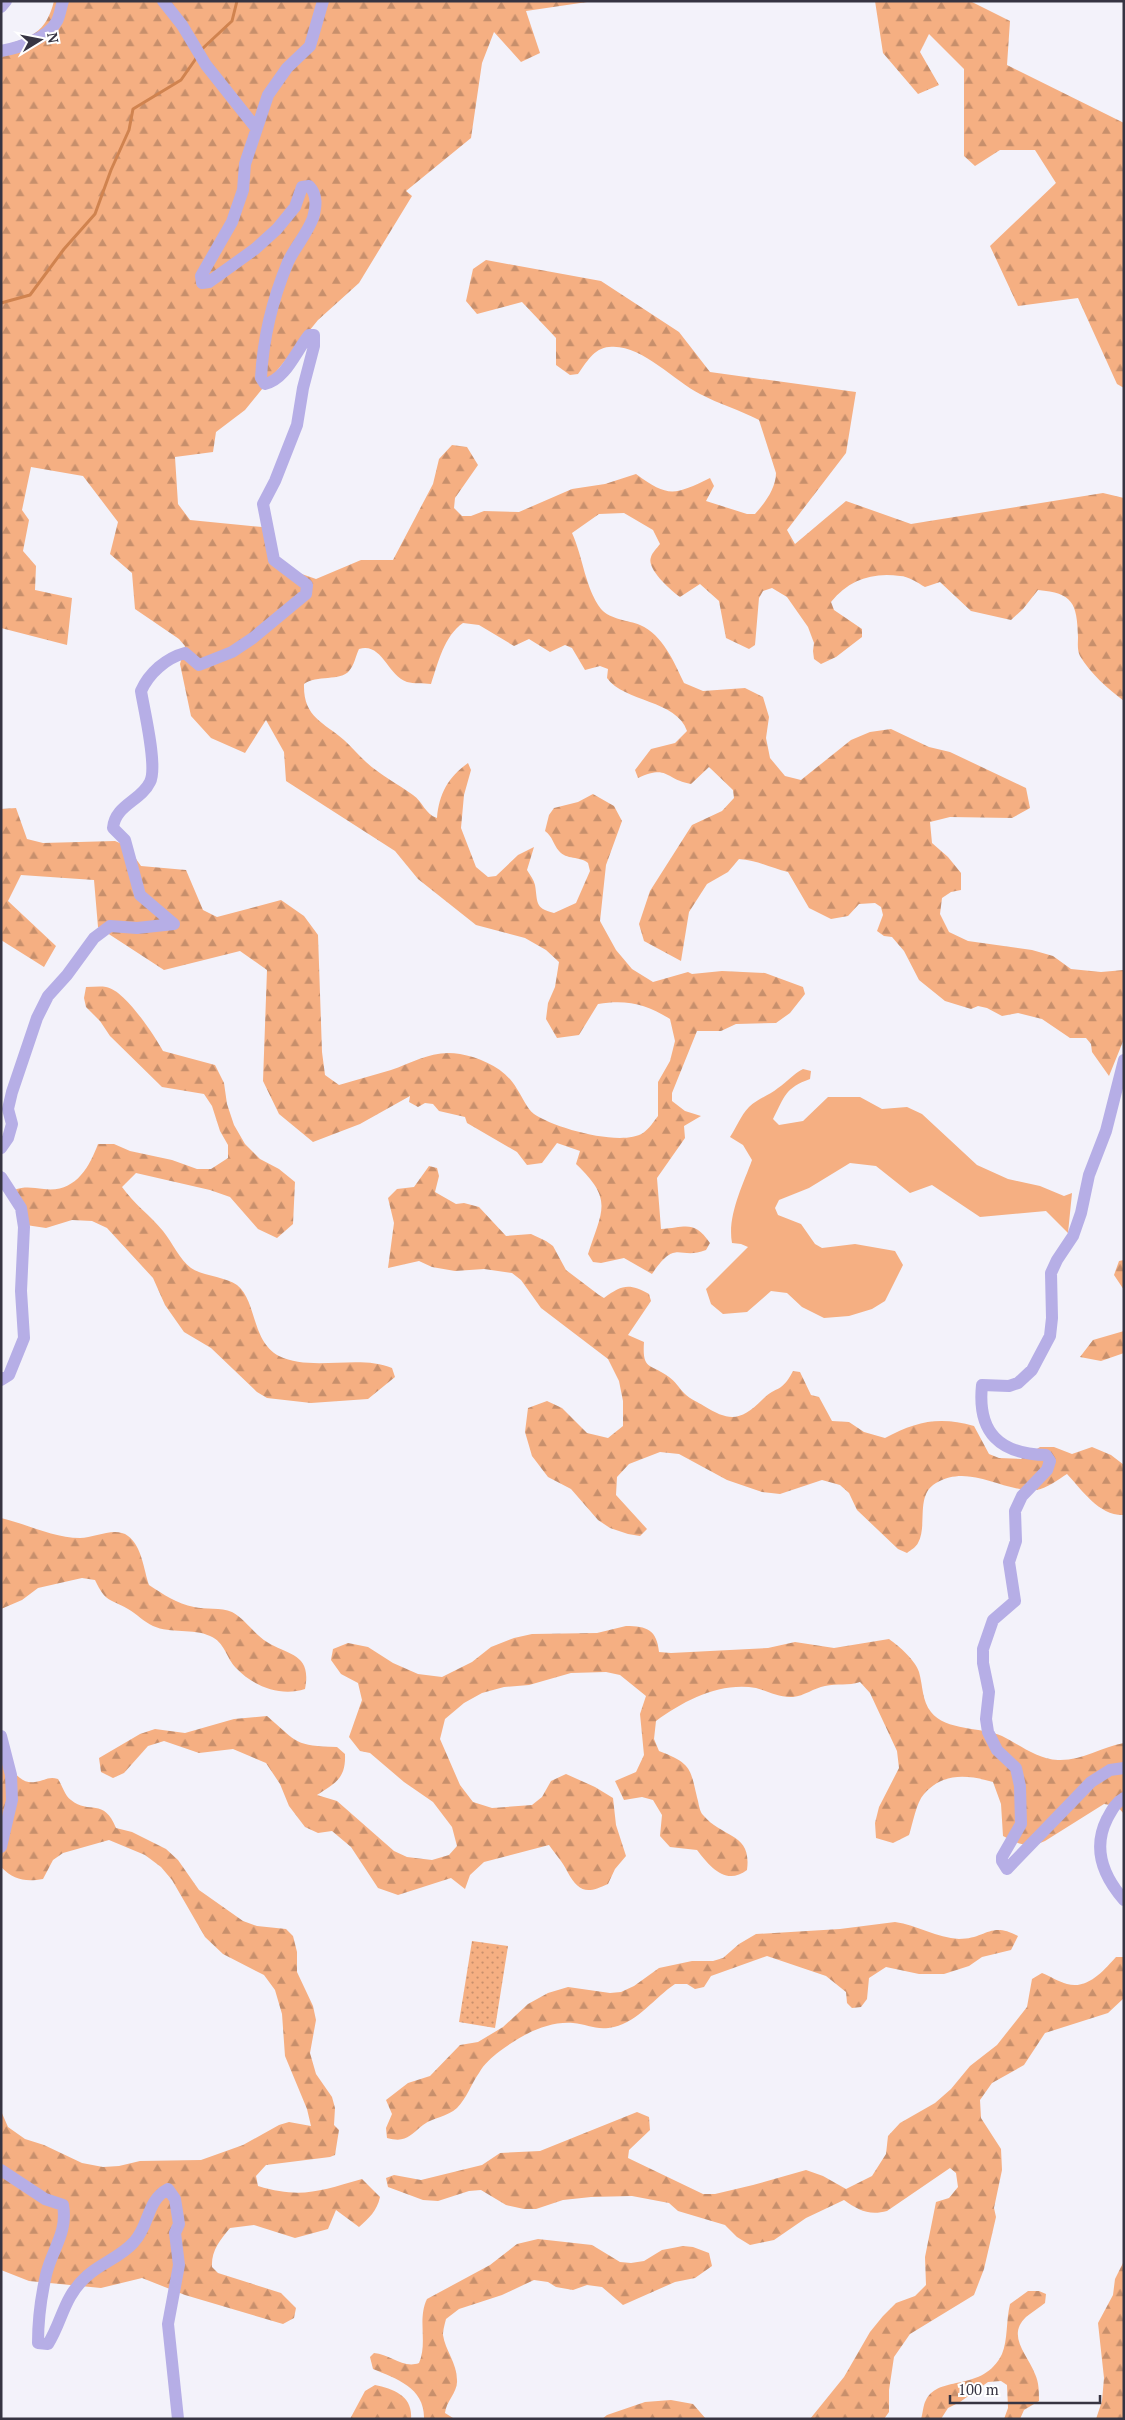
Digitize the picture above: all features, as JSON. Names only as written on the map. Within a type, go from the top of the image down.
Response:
[{"type":"street","points":[[1,7],[6,1]]},
{"type":"street","points":[[1,51],[13,49],[39,38],[56,22],[63,1]]},
{"type":"street","points":[[163,1],[256,128]]},
{"type":"street","points":[[1,1148],[8,1138],[12,1124],[8,1108],[26,1047],[48,996],[67,975],[94,938],[110,926],[137,928],[174,924],[140,895],[126,840],[113,828],[114,819],[117,815],[144,791],[153,776],[148,727],[141,691],[146,680],[172,656],[185,652],[199,666],[232,652],[253,638],[306,594],[307,585],[274,560],[262,504],[274,481],[297,424],[303,388],[314,346],[314,335],[309,335],[274,382],[265,384],[261,378],[271,312],[288,263],[312,219],[316,198],[314,191],[309,186],[302,187],[295,207],[287,218],[255,249],[209,282],[202,283],[201,276],[232,222],[244,190],[244,164],[268,95],[287,68],[310,46],[323,1]]},
{"type":"street","points":[[1124,1060],[1106,1130],[1089,1175],[1081,1214],[1073,1236],[1056,1260],[1051,1273],[1052,1318],[1050,1336],[1032,1370],[1018,1383],[1009,1386],[982,1385],[981,1398],[986,1423],[999,1443],[1015,1451],[1046,1455],[1050,1461],[1047,1470],[1018,1503],[1015,1511],[1016,1541],[1008,1562],[1014,1601],[993,1620],[983,1649],[983,1663],[990,1692],[986,1720],[988,1732],[996,1750],[1016,1768],[1020,1786],[1021,1824],[1002,1856],[1006,1868],[1091,1782],[1110,1770],[1124,1768]]},
{"type":"street","points":[[1,1177],[21,1208],[24,1227],[21,1292],[24,1338],[9,1375],[1,1380]]},
{"type":"street","points":[[1,1736],[11,1775],[12,1800],[1,1847]]},
{"type":"street","points":[[1124,1798],[1112,1808],[1102,1830],[1099,1853],[1105,1874],[1124,1900]]},
{"type":"street","points":[[1,2170],[45,2199],[63,2205],[65,2216],[63,2232],[46,2274],[38,2319],[38,2343],[48,2344],[55,2332],[65,2302],[88,2275],[134,2242],[142,2230],[157,2196],[168,2189],[175,2199],[178,2224],[175,2233],[179,2265],[168,2324],[178,2419]]},
{"type":"green space","points":[[54,1],[594,1],[526,11],[540,53],[521,62],[494,32],[482,63],[471,138],[406,191],[412,196],[359,283],[318,320],[245,410],[216,432],[213,452],[175,457],[178,504],[190,520],[262,527],[273,564],[316,579],[361,560],[393,560],[433,484],[439,459],[452,445],[467,447],[478,465],[455,498],[454,508],[462,516],[471,516],[484,511],[519,512],[572,489],[605,484],[636,474],[656,487],[672,491],[680,491],[710,478],[714,486],[706,501],[747,514],[755,514],[766,500],[772,490],[776,473],[759,420],[700,394],[644,356],[621,347],[609,347],[599,350],[578,374],[570,375],[556,365],[556,338],[522,302],[477,314],[466,301],[473,269],[486,260],[601,281],[679,332],[710,372],[856,392],[846,453],[787,530],[795,544],[846,501],[911,524],[1103,493],[1124,498],[1124,701],[1089,669],[1080,656],[1074,608],[1066,597],[1050,591],[1038,590],[1023,609],[1011,620],[971,611],[940,582],[925,587],[903,576],[880,575],[862,579],[845,588],[831,602],[834,610],[862,629],[862,637],[836,657],[821,664],[814,659],[814,643],[808,627],[787,597],[772,588],[763,591],[759,598],[755,645],[749,649],[726,638],[719,601],[700,584],[680,597],[660,579],[650,562],[652,554],[660,544],[653,530],[624,513],[599,514],[572,533],[591,592],[601,609],[615,618],[640,625],[655,635],[667,650],[684,683],[703,691],[745,688],[763,697],[769,717],[766,738],[770,758],[785,776],[801,780],[851,740],[870,732],[891,729],[929,747],[950,752],[1026,788],[1030,808],[1012,818],[950,817],[930,822],[932,843],[948,857],[961,873],[961,890],[951,892],[942,898],[940,914],[949,932],[968,941],[1032,950],[1053,956],[1071,969],[1101,972],[1124,970],[1124,1039],[1109,1076],[1092,1052],[1091,1044],[1086,1038],[1070,1038],[1042,1019],[1018,1013],[1002,1016],[987,1008],[978,1006],[971,1009],[945,1001],[919,980],[904,951],[892,937],[884,936],[877,931],[883,915],[881,907],[875,903],[859,904],[848,916],[831,919],[809,908],[788,872],[758,862],[739,859],[728,872],[707,884],[689,912],[681,961],[644,941],[639,924],[650,891],[692,825],[722,811],[734,798],[733,790],[709,767],[691,784],[656,772],[638,778],[635,770],[651,749],[675,743],[687,731],[673,713],[615,686],[607,678],[608,669],[600,666],[585,670],[572,648],[565,645],[550,652],[529,639],[514,646],[479,625],[463,623],[456,628],[446,642],[431,684],[407,682],[394,673],[373,650],[367,648],[359,649],[352,666],[345,674],[309,681],[304,684],[307,704],[316,718],[344,740],[371,767],[413,795],[430,814],[437,818],[442,794],[455,774],[468,763],[471,770],[464,795],[461,828],[476,867],[488,877],[496,876],[518,855],[534,847],[527,870],[533,879],[538,904],[543,909],[554,913],[576,903],[590,871],[588,863],[581,859],[565,856],[557,848],[545,831],[549,815],[554,808],[578,802],[593,794],[614,806],[622,821],[606,865],[600,921],[616,950],[632,969],[653,982],[688,972],[692,974],[722,971],[765,973],[803,987],[805,994],[790,1013],[776,1023],[736,1024],[721,1031],[697,1031],[672,1093],[672,1101],[685,1111],[701,1116],[684,1126],[685,1138],[657,1178],[661,1229],[684,1226],[694,1228],[710,1243],[706,1250],[697,1253],[673,1253],[660,1263],[652,1274],[624,1258],[601,1263],[593,1262],[588,1254],[602,1206],[596,1187],[576,1164],[580,1151],[557,1143],[542,1163],[527,1165],[517,1152],[467,1123],[465,1117],[439,1111],[433,1104],[425,1103],[418,1107],[409,1102],[410,1096],[360,1124],[313,1142],[279,1114],[263,1081],[267,970],[240,951],[164,970],[98,927],[94,880],[21,875],[8,901],[56,946],[44,967],[1,940],[1,809],[16,808],[27,839],[43,843],[115,841],[127,846],[141,866],[186,870],[203,910],[217,917],[281,900],[304,916],[318,935],[322,1052],[325,1075],[339,1085],[391,1070],[433,1055],[441,1053],[460,1054],[477,1058],[500,1070],[512,1082],[531,1112],[556,1125],[604,1137],[633,1137],[643,1133],[658,1116],[658,1082],[670,1061],[675,1041],[670,1019],[644,1006],[618,1002],[598,1004],[579,1035],[557,1038],[546,1019],[548,1003],[555,987],[559,962],[546,950],[525,938],[476,925],[418,879],[395,851],[286,781],[284,752],[266,720],[245,753],[211,738],[191,716],[180,664],[185,646],[179,639],[135,609],[132,573],[110,554],[118,522],[83,476],[31,467],[22,510],[29,520],[23,551],[36,566],[35,590],[72,598],[67,645],[1,628],[1,46],[29,37],[42,27],[51,12]]},
{"type":"green space","points":[[875,1],[970,1],[1010,21],[1007,65],[1124,123],[1124,388],[1117,384],[1078,298],[1018,306],[990,246],[1056,183],[1035,150],[1000,150],[975,166],[964,156],[964,69],[929,34],[920,52],[939,85],[918,94],[883,53]]},
{"type":"green space","points":[[86,987],[106,987],[122,996],[138,1014],[163,1051],[215,1065],[224,1083],[227,1104],[234,1125],[245,1144],[260,1159],[279,1169],[295,1182],[293,1224],[277,1238],[258,1229],[230,1197],[210,1190],[136,1173],[122,1187],[163,1231],[187,1265],[196,1271],[227,1280],[237,1285],[248,1301],[263,1341],[279,1356],[292,1361],[306,1363],[365,1362],[392,1368],[395,1377],[368,1399],[311,1403],[267,1398],[257,1392],[211,1348],[184,1332],[165,1305],[153,1278],[107,1228],[92,1221],[72,1220],[46,1228],[26,1225],[14,1190],[26,1188],[55,1189],[72,1183],[85,1170],[98,1144],[114,1144],[130,1151],[172,1160],[197,1169],[211,1169],[228,1158],[228,1145],[220,1131],[212,1106],[204,1094],[162,1087],[110,1036],[100,1021],[86,1007],[84,998]]},
{"type":"green space","points":[[803,1069],[811,1071],[810,1079],[795,1086],[783,1099],[773,1119],[779,1125],[803,1121],[828,1097],[860,1097],[882,1109],[907,1107],[922,1114],[977,1165],[1008,1179],[1040,1186],[1064,1196],[1072,1193],[1068,1233],[1046,1211],[980,1217],[932,1185],[910,1193],[876,1166],[850,1163],[809,1188],[779,1200],[775,1208],[778,1215],[801,1224],[815,1244],[822,1248],[855,1244],[895,1251],[903,1265],[885,1301],[872,1309],[849,1316],[824,1318],[802,1307],[787,1293],[771,1291],[747,1312],[723,1314],[711,1304],[706,1289],[748,1247],[732,1243],[731,1233],[734,1211],[752,1160],[743,1145],[730,1137],[749,1107]]},
{"type":"green space","points":[[429,1166],[437,1168],[439,1176],[435,1192],[456,1204],[464,1203],[479,1207],[506,1236],[531,1234],[546,1241],[553,1246],[566,1270],[604,1298],[616,1290],[626,1287],[636,1288],[649,1294],[651,1301],[628,1335],[644,1342],[644,1358],[649,1365],[671,1379],[689,1397],[713,1411],[728,1417],[742,1415],[782,1386],[793,1371],[800,1372],[811,1395],[819,1397],[832,1421],[849,1422],[864,1432],[885,1438],[918,1424],[950,1421],[974,1426],[989,1454],[999,1458],[1021,1459],[1040,1447],[1054,1447],[1072,1454],[1092,1447],[1111,1455],[1124,1465],[1124,1515],[1115,1514],[1099,1507],[1085,1495],[1067,1474],[1048,1486],[1036,1490],[1010,1487],[973,1477],[949,1478],[936,1483],[926,1495],[921,1536],[917,1544],[907,1553],[898,1549],[857,1510],[849,1493],[840,1485],[822,1480],[780,1494],[762,1492],[727,1480],[679,1454],[660,1452],[629,1464],[617,1477],[616,1495],[647,1529],[640,1536],[610,1528],[598,1520],[571,1489],[548,1477],[532,1456],[525,1432],[528,1408],[547,1401],[562,1408],[587,1433],[608,1438],[623,1426],[623,1401],[619,1381],[608,1359],[541,1308],[521,1280],[512,1273],[484,1269],[455,1271],[432,1267],[419,1261],[388,1268],[394,1223],[388,1198],[397,1189],[414,1187]]},
{"type":"green space","points":[[1124,1260],[1124,1290],[1114,1275],[1119,1261]]},
{"type":"green space","points":[[1124,1331],[1124,1353],[1101,1361],[1080,1357],[1093,1340]]},
{"type":"green space","points":[[1,1518],[60,1536],[86,1538],[111,1532],[123,1533],[133,1540],[139,1552],[149,1585],[182,1604],[198,1608],[228,1610],[237,1615],[262,1639],[297,1657],[302,1662],[306,1677],[305,1689],[286,1692],[259,1685],[236,1668],[222,1646],[215,1639],[189,1631],[167,1630],[153,1626],[128,1609],[108,1599],[102,1593],[95,1580],[82,1578],[38,1588],[22,1600],[1,1609]]},
{"type":"green space","points":[[626,1626],[645,1628],[650,1631],[656,1639],[659,1652],[671,1653],[768,1648],[795,1642],[834,1648],[889,1639],[914,1663],[919,1672],[928,1708],[937,1718],[945,1722],[955,1726],[994,1733],[1043,1757],[1058,1760],[1083,1756],[1124,1743],[1124,1814],[1117,1806],[1104,1804],[1045,1841],[1034,1845],[1024,1844],[1003,1836],[1001,1804],[993,1782],[956,1777],[939,1782],[924,1794],[917,1808],[909,1835],[893,1843],[876,1838],[875,1823],[879,1807],[899,1768],[897,1751],[870,1693],[860,1682],[825,1686],[793,1697],[778,1695],[756,1688],[743,1687],[716,1690],[679,1706],[656,1721],[654,1739],[659,1751],[678,1760],[688,1769],[702,1814],[711,1823],[741,1842],[745,1849],[747,1870],[732,1876],[725,1875],[713,1868],[697,1850],[670,1847],[660,1836],[662,1815],[653,1800],[642,1797],[624,1800],[615,1781],[636,1772],[644,1755],[640,1714],[646,1696],[620,1675],[606,1672],[571,1673],[529,1685],[504,1687],[482,1693],[464,1703],[445,1719],[440,1739],[460,1785],[473,1802],[492,1808],[532,1805],[542,1797],[551,1781],[566,1774],[595,1787],[613,1798],[616,1825],[626,1856],[615,1869],[608,1884],[589,1890],[584,1890],[576,1884],[549,1845],[484,1862],[470,1875],[465,1889],[451,1878],[398,1895],[378,1888],[351,1847],[332,1831],[318,1833],[305,1827],[289,1806],[280,1784],[266,1763],[233,1749],[199,1753],[164,1741],[148,1746],[124,1773],[113,1778],[101,1772],[99,1758],[140,1734],[155,1729],[185,1733],[234,1719],[267,1716],[298,1741],[313,1746],[337,1747],[345,1754],[344,1769],[341,1775],[334,1783],[317,1795],[337,1801],[394,1851],[407,1857],[432,1860],[449,1855],[457,1846],[452,1827],[433,1802],[404,1782],[370,1753],[360,1751],[349,1737],[362,1700],[358,1683],[341,1674],[331,1660],[333,1649],[348,1643],[368,1647],[393,1663],[418,1674],[442,1677],[472,1662],[491,1647],[514,1638],[532,1634],[597,1633]]},
{"type":"green space","points":[[1,1752],[14,1773],[24,1780],[35,1782],[49,1778],[58,1779],[71,1800],[84,1806],[101,1809],[111,1819],[116,1828],[132,1832],[166,1849],[178,1860],[199,1890],[243,1921],[257,1926],[286,1929],[293,1936],[297,1952],[297,1972],[313,2006],[316,2020],[310,2053],[316,2074],[332,2097],[335,2108],[334,2125],[339,2130],[335,2155],[266,2165],[256,2176],[258,2186],[299,2193],[322,2190],[362,2179],[380,2197],[375,2210],[359,2227],[336,2210],[328,2229],[295,2238],[254,2225],[230,2228],[223,2237],[213,2256],[212,2267],[218,2273],[281,2293],[296,2308],[294,2318],[283,2324],[185,2295],[142,2278],[101,2288],[29,2281],[1,2270],[1,2111],[8,2127],[25,2139],[44,2145],[82,2163],[103,2167],[119,2166],[140,2161],[201,2160],[243,2145],[279,2125],[289,2122],[311,2126],[307,2109],[285,2056],[282,2014],[275,1990],[264,1975],[223,1954],[205,1937],[172,1880],[161,1867],[145,1855],[109,1840],[63,1853],[53,1860],[43,1879],[20,1879],[1,1867]]},
{"type":"green space","points":[[895,1922],[959,1939],[994,1930],[1009,1932],[1018,1936],[1011,1950],[982,1957],[969,1966],[944,1974],[919,1974],[886,1967],[869,1978],[867,1999],[861,2007],[852,2008],[847,2003],[846,1992],[826,1976],[767,1956],[711,1976],[704,1987],[695,1989],[687,1984],[675,1984],[639,2014],[623,2024],[602,2028],[573,2023],[553,2024],[525,2035],[491,2058],[476,2077],[464,2100],[453,2111],[427,2122],[407,2138],[399,2140],[387,2138],[386,2128],[392,2114],[386,2100],[408,2083],[430,2076],[460,2045],[478,2042],[503,2027],[528,2004],[548,1993],[568,1987],[610,1993],[621,1992],[634,1986],[659,1968],[692,1961],[713,1961],[723,1958],[739,1944],[756,1934],[840,1929]]},
{"type":"green space","points":[[472,1941],[508,1946],[495,2028],[459,2022]]},
{"type":"green space","points":[[1116,1957],[1124,1957],[1124,1998],[1108,2013],[1045,2033],[1024,2065],[992,2083],[980,2100],[981,2118],[1001,2149],[1002,2170],[994,2208],[996,2217],[984,2269],[974,2295],[910,2334],[894,2357],[889,2390],[889,2412],[884,2419],[810,2419],[844,2377],[870,2332],[883,2316],[896,2303],[915,2296],[926,2285],[925,2257],[936,2202],[949,2198],[958,2187],[956,2173],[950,2168],[887,2211],[875,2213],[864,2211],[844,2200],[806,2218],[774,2240],[750,2245],[737,2237],[725,2225],[678,2211],[669,2203],[632,2196],[563,2200],[536,2209],[524,2209],[506,2205],[481,2190],[469,2191],[438,2201],[423,2200],[388,2187],[386,2178],[394,2175],[421,2180],[482,2165],[500,2153],[540,2151],[637,2112],[649,2117],[650,2130],[629,2150],[628,2158],[703,2194],[715,2194],[806,2170],[823,2176],[846,2189],[872,2176],[886,2154],[888,2136],[900,2123],[935,2103],[951,2089],[970,2066],[997,2045],[1027,2007],[1032,1979],[1042,1973],[1067,1984],[1082,1984],[1095,1978]]},
{"type":"green space","points":[[538,2239],[592,2245],[620,2262],[631,2263],[644,2261],[662,2250],[683,2246],[693,2247],[709,2253],[712,2266],[695,2278],[675,2282],[623,2305],[602,2287],[587,2285],[573,2290],[556,2287],[548,2282],[534,2280],[502,2295],[459,2309],[446,2319],[443,2331],[444,2341],[455,2368],[457,2380],[456,2389],[447,2404],[445,2413],[453,2418],[470,2419],[424,2419],[423,2408],[415,2392],[400,2381],[373,2369],[370,2357],[374,2353],[402,2363],[419,2363],[423,2347],[424,2307],[427,2299],[490,2265],[517,2244]]},
{"type":"green space","points":[[1124,2261],[1124,2419],[1096,2419],[1102,2401],[1104,2378],[1098,2323],[1113,2295],[1115,2279]]},
{"type":"green space","points":[[1028,2291],[1039,2291],[1046,2294],[1045,2303],[1026,2317],[1020,2324],[1018,2331],[1020,2346],[1032,2367],[1037,2381],[1039,2401],[1024,2410],[1020,2419],[1004,2419],[1008,2408],[1007,2385],[1001,2381],[988,2382],[960,2402],[948,2408],[941,2419],[921,2419],[925,2402],[932,2392],[941,2387],[973,2379],[984,2374],[994,2366],[1004,2348],[1010,2304]]},
{"type":"green space","points":[[375,2385],[395,2391],[401,2395],[409,2405],[411,2419],[350,2419],[365,2391]]},
{"type":"green space","points":[[671,2400],[693,2404],[706,2419],[602,2419],[607,2415],[645,2402]]},
{"type":"waterway","points":[[202,49],[232,21],[237,1]]},
{"type":"waterway","points":[[1,303],[30,295],[64,249],[95,214],[111,170],[129,130],[133,109],[181,80],[197,57]]}]
